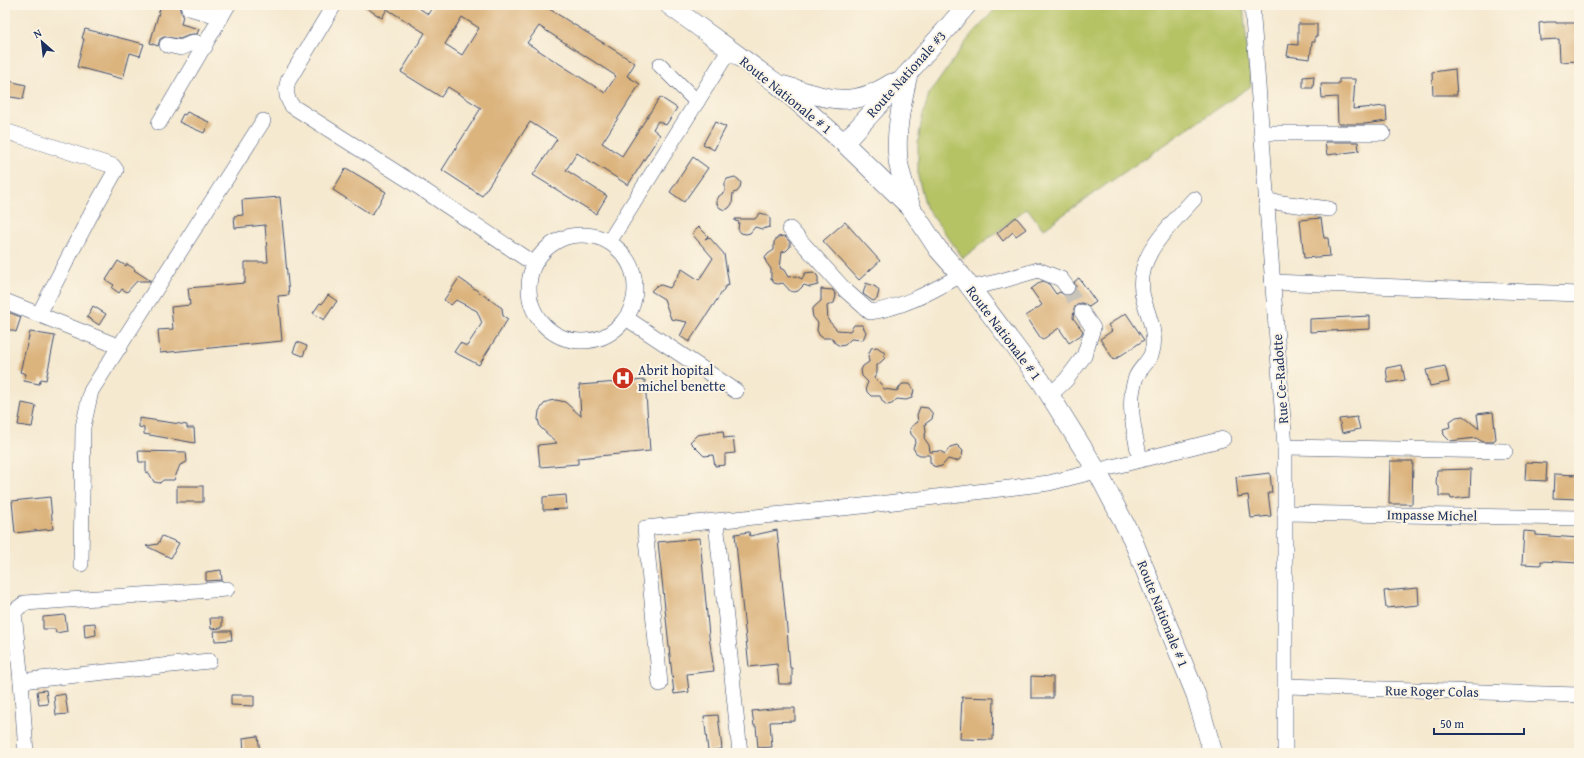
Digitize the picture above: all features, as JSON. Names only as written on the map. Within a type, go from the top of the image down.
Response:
[{"type":"main road","name":"Route Nationale # 1","points":[[669,5],[776,83],[844,143],[911,208],[938,249],[966,282],[1041,381],[1049,396],[1082,445],[1132,538],[1196,695],[1213,753]]},
{"type":"main road","name":"Route Nationale #3","points":[[844,143],[909,72],[967,5]]},
{"type":"main road","points":[[776,83],[831,98],[856,99],[870,96],[909,72]]},
{"type":"main road","points":[[909,72],[899,117],[898,161],[911,208]]},
{"type":"street","points":[[334,5],[288,81],[286,93],[292,106],[410,181],[534,264]]},
{"type":"street","name":"Rue Ce-Radotte","points":[[1252,5],[1285,447],[1285,753]]},
{"type":"street","points":[[159,123],[205,47],[224,11],[189,8]]},
{"type":"street","points":[[167,45],[181,48],[195,42],[205,47]]},
{"type":"street","points":[[609,242],[730,49]]},
{"type":"street","points":[[660,65],[697,102]]},
{"type":"street","points":[[81,564],[82,427],[91,390],[120,347],[263,121]]},
{"type":"street","points":[[5,131],[113,166],[116,170],[90,216],[39,314]]},
{"type":"street","points":[[1262,133],[1383,133]]},
{"type":"street","points":[[1140,460],[1131,410],[1132,389],[1137,375],[1152,352],[1153,335],[1142,294],[1141,279],[1147,257],[1165,231],[1194,198]]},
{"type":"street","points":[[1266,201],[1329,210]]},
{"type":"street","points":[[790,230],[844,289],[870,312],[884,310],[966,282],[1001,281],[1038,270],[1061,279],[1067,287]]},
{"type":"street","points":[[576,235],[593,236],[609,242],[623,253],[632,268],[636,285],[634,302],[626,318],[614,331],[598,339],[580,341],[563,338],[548,329],[536,315],[530,299],[529,281],[534,264],[544,250],[559,240],[576,235]]},
{"type":"street","points":[[1272,282],[1579,294]]},
{"type":"street","points":[[5,301],[120,347]]},
{"type":"street","points":[[1049,396],[1066,380],[1084,356],[1092,328],[1082,312]]},
{"type":"street","points":[[626,318],[736,391]]},
{"type":"street","points":[[660,684],[645,528],[862,506],[1049,483],[1223,439]]},
{"type":"street","points":[[1285,447],[1505,450]]},
{"type":"street","name":"Impasse Michel","points":[[1285,513],[1579,518]]},
{"type":"street","points":[[716,522],[740,753]]},
{"type":"street","points":[[26,753],[22,681],[10,613],[25,603],[228,589]]},
{"type":"street","points":[[22,681],[209,660]]},
{"type":"street","name":"Rue Roger Colas","points":[[1286,686],[1310,688],[1579,695]]},
{"type":"green space","points":[[999,5],[1243,5],[1251,86],[1043,229],[1027,208],[963,258],[926,207],[918,177],[918,142],[922,118],[929,94],[969,38]]},
{"type":"building","points":[[161,5],[181,5],[180,11],[183,15],[181,24],[199,29],[197,34],[192,34],[180,39],[164,37],[160,39],[158,46],[150,43]]},
{"type":"building","points":[[362,5],[414,5],[428,14],[434,5],[543,5],[635,63],[627,76],[640,84],[602,143],[622,156],[660,97],[677,108],[666,125],[658,121],[653,129],[660,135],[628,185],[577,153],[566,170],[607,196],[596,214],[533,175],[557,139],[530,122],[482,196],[442,170],[481,108],[448,87],[441,97],[401,72],[425,33],[387,9],[382,18]],"holes":[[[462,17],[479,28],[462,55],[445,44]],[[539,26],[616,76],[605,93],[527,43]]]},
{"type":"building","points":[[1539,23],[1579,23],[1579,61],[1560,62],[1559,39],[1540,40]]},
{"type":"building","points":[[1298,24],[1317,24],[1317,36],[1315,36],[1315,42],[1312,42],[1310,59],[1287,56],[1289,44],[1298,45]]},
{"type":"building","points":[[85,29],[144,44],[140,56],[130,53],[123,79],[77,67]]},
{"type":"building","points":[[1455,69],[1457,95],[1433,95],[1432,72]]},
{"type":"building","points":[[1314,76],[1313,88],[1303,88],[1303,77]]},
{"type":"building","points":[[1339,79],[1355,79],[1353,109],[1386,106],[1387,121],[1365,124],[1338,124],[1337,97],[1322,98],[1321,84],[1339,84]]},
{"type":"building","points":[[5,80],[26,85],[23,99],[5,96]]},
{"type":"building","points":[[187,112],[209,122],[204,133],[179,122],[183,114],[185,115]]},
{"type":"building","points":[[715,122],[726,127],[714,150],[703,144]]},
{"type":"building","points":[[1325,142],[1358,142],[1359,151],[1327,155]]},
{"type":"building","points":[[693,157],[708,168],[684,202],[670,192]]},
{"type":"building","points":[[346,168],[386,192],[372,215],[333,190]]},
{"type":"building","points":[[735,177],[741,183],[740,188],[737,192],[733,193],[732,204],[725,210],[720,208],[717,204],[717,200],[719,196],[725,192],[725,183],[727,179]]},
{"type":"building","points":[[280,197],[289,295],[278,296],[282,341],[160,353],[158,330],[173,329],[171,307],[190,305],[188,288],[245,283],[245,262],[268,262],[265,225],[235,228],[234,216],[243,215],[242,200]]},
{"type":"building","points":[[760,213],[768,215],[770,219],[770,227],[762,229],[755,227],[750,233],[741,233],[738,229],[739,222],[735,221],[735,219],[755,219]]},
{"type":"building","points":[[1016,217],[1026,229],[1016,236],[1013,232],[1003,241],[997,233]]},
{"type":"building","points":[[1321,218],[1324,238],[1328,238],[1330,256],[1304,258],[1300,220]]},
{"type":"building","points":[[845,222],[880,261],[859,280],[823,241]]},
{"type":"building","points":[[699,227],[708,236],[705,239],[709,237],[724,254],[729,285],[726,286],[689,342],[680,336],[687,322],[671,319],[664,299],[651,291],[656,286],[661,285],[670,288],[682,269],[699,280],[713,258],[692,234]]},
{"type":"building","points":[[784,236],[790,242],[790,247],[786,251],[782,252],[780,268],[784,270],[788,277],[796,276],[802,279],[805,273],[813,272],[818,277],[818,285],[810,287],[804,285],[798,291],[794,292],[790,291],[783,283],[774,283],[771,279],[771,269],[765,258],[774,250],[774,242],[778,237]]},
{"type":"building","points":[[118,261],[126,266],[127,264],[151,281],[137,281],[127,292],[122,289],[119,293],[112,288],[114,285],[106,280]]},
{"type":"building","points":[[459,278],[502,308],[503,316],[508,319],[479,365],[454,352],[460,343],[467,346],[482,323],[477,311],[456,300],[451,305],[444,300]]},
{"type":"building","points":[[1079,278],[1096,302],[1089,307],[1086,304],[1081,303],[1074,308],[1073,318],[1083,331],[1081,335],[1069,343],[1059,328],[1042,340],[1026,316],[1042,305],[1031,289],[1042,281],[1049,284],[1056,294],[1060,292],[1068,296],[1075,291],[1076,286],[1074,282]]},
{"type":"building","points":[[866,283],[876,287],[879,291],[877,299],[873,301],[863,294]]},
{"type":"building","points":[[821,289],[833,290],[836,296],[834,303],[827,306],[828,320],[837,330],[850,331],[854,325],[862,325],[866,332],[863,340],[851,339],[845,345],[840,346],[835,343],[832,338],[823,338],[819,335],[817,330],[818,323],[813,317],[812,311],[821,301]]},
{"type":"building","points":[[328,295],[337,301],[324,320],[313,313]]},
{"type":"building","points":[[93,306],[106,314],[99,325],[87,317]]},
{"type":"building","points":[[5,311],[21,317],[16,332],[5,328]]},
{"type":"building","points":[[1126,313],[1144,340],[1114,360],[1100,339],[1112,331],[1108,325]]},
{"type":"building","points":[[1370,316],[1370,329],[1310,332],[1310,319]]},
{"type":"building","points":[[30,332],[55,336],[46,380],[41,379],[39,384],[24,381],[26,374],[20,372]]},
{"type":"building","points":[[297,342],[307,346],[303,356],[293,352]]},
{"type":"building","points":[[877,347],[884,352],[885,358],[877,365],[877,373],[874,378],[884,389],[897,391],[902,384],[910,384],[914,390],[912,398],[906,400],[897,399],[892,404],[887,405],[883,402],[880,396],[871,396],[867,392],[866,387],[868,382],[862,376],[861,370],[863,366],[869,362],[868,356],[871,348]]},
{"type":"building","points":[[1402,365],[1405,380],[1388,383],[1386,368]]},
{"type":"building","points":[[1445,366],[1449,382],[1430,386],[1426,370]]},
{"type":"building","points":[[645,380],[650,451],[578,458],[578,464],[540,467],[538,445],[557,443],[540,427],[538,419],[539,411],[544,404],[549,401],[556,400],[565,402],[581,416],[579,385]]},
{"type":"building","points":[[22,403],[36,406],[32,427],[18,425]]},
{"type":"building","points":[[920,407],[928,408],[933,414],[932,419],[925,424],[926,432],[924,438],[929,445],[930,452],[940,451],[945,454],[950,447],[957,445],[963,451],[959,460],[955,461],[948,459],[942,466],[938,467],[933,466],[930,462],[930,455],[920,455],[916,453],[913,448],[916,440],[911,434],[910,429],[918,422],[917,415]]},
{"type":"building","points":[[1493,412],[1496,439],[1493,441],[1494,442],[1483,442],[1476,438],[1450,441],[1444,435],[1443,429],[1450,427],[1449,422],[1456,417],[1463,416],[1479,429],[1477,414]]},
{"type":"building","points":[[1357,417],[1360,429],[1342,433],[1339,419]]},
{"type":"building","points":[[139,418],[187,425],[187,428],[194,428],[195,443],[144,434],[144,428],[139,427]]},
{"type":"building","points":[[723,431],[724,438],[733,437],[735,453],[725,454],[725,465],[715,466],[713,455],[704,456],[690,442],[697,435]]},
{"type":"building","points":[[138,451],[186,452],[187,462],[180,465],[174,480],[163,480],[160,483],[154,482],[149,473],[146,472],[146,462],[139,462]]},
{"type":"building","points":[[1390,461],[1413,461],[1412,504],[1389,504]]},
{"type":"building","points":[[1526,462],[1547,463],[1546,481],[1525,480]]},
{"type":"building","points":[[1471,469],[1470,497],[1451,499],[1450,496],[1439,496],[1439,487],[1436,484],[1437,470]]},
{"type":"building","points":[[1270,473],[1272,493],[1268,493],[1271,516],[1251,518],[1248,495],[1238,497],[1236,477]]},
{"type":"building","points":[[1554,474],[1579,475],[1579,499],[1553,498]]},
{"type":"building","points":[[177,486],[203,486],[203,502],[177,502]]},
{"type":"building","points":[[566,495],[567,509],[543,510],[543,497]]},
{"type":"building","points":[[50,497],[53,529],[15,533],[12,501]]},
{"type":"building","points":[[777,530],[790,668],[792,668],[792,684],[779,684],[777,664],[749,667],[735,534],[749,532],[750,536]]},
{"type":"building","points":[[1524,531],[1536,532],[1536,535],[1579,538],[1579,563],[1541,561],[1541,565],[1522,564]]},
{"type":"building","points":[[162,536],[179,543],[171,558],[146,546],[158,544]]},
{"type":"building","points":[[700,538],[709,636],[714,671],[687,674],[689,692],[674,694],[658,542]]},
{"type":"building","points":[[221,570],[222,580],[206,581],[206,572]]},
{"type":"building","points":[[1418,588],[1419,605],[1386,608],[1384,591]]},
{"type":"building","points":[[65,615],[67,631],[56,633],[55,629],[43,629],[43,617]]},
{"type":"building","points":[[210,618],[222,618],[222,628],[211,629]]},
{"type":"building","points":[[95,623],[96,635],[85,637],[84,624]]},
{"type":"building","points":[[214,631],[231,631],[232,640],[215,641]]},
{"type":"building","points":[[1031,676],[1053,677],[1053,698],[1031,698]]},
{"type":"building","points":[[46,690],[48,704],[39,705],[37,691]]},
{"type":"building","points":[[65,694],[68,714],[56,715],[54,696]]},
{"type":"building","points":[[231,695],[254,695],[254,706],[231,705]]},
{"type":"building","points":[[962,697],[994,698],[993,740],[960,739]]},
{"type":"building","points":[[795,708],[795,721],[770,722],[772,747],[758,748],[756,726],[754,726],[752,711]]},
{"type":"building","points":[[718,715],[722,749],[708,751],[704,716]]},
{"type":"building","points":[[258,736],[260,753],[244,753],[243,738]]},
{"type":"tunnel","points":[[1067,287],[1082,312]]},
{"type":"place","name":"Abrit hopital michel benette","points":[[623,378]]}]
